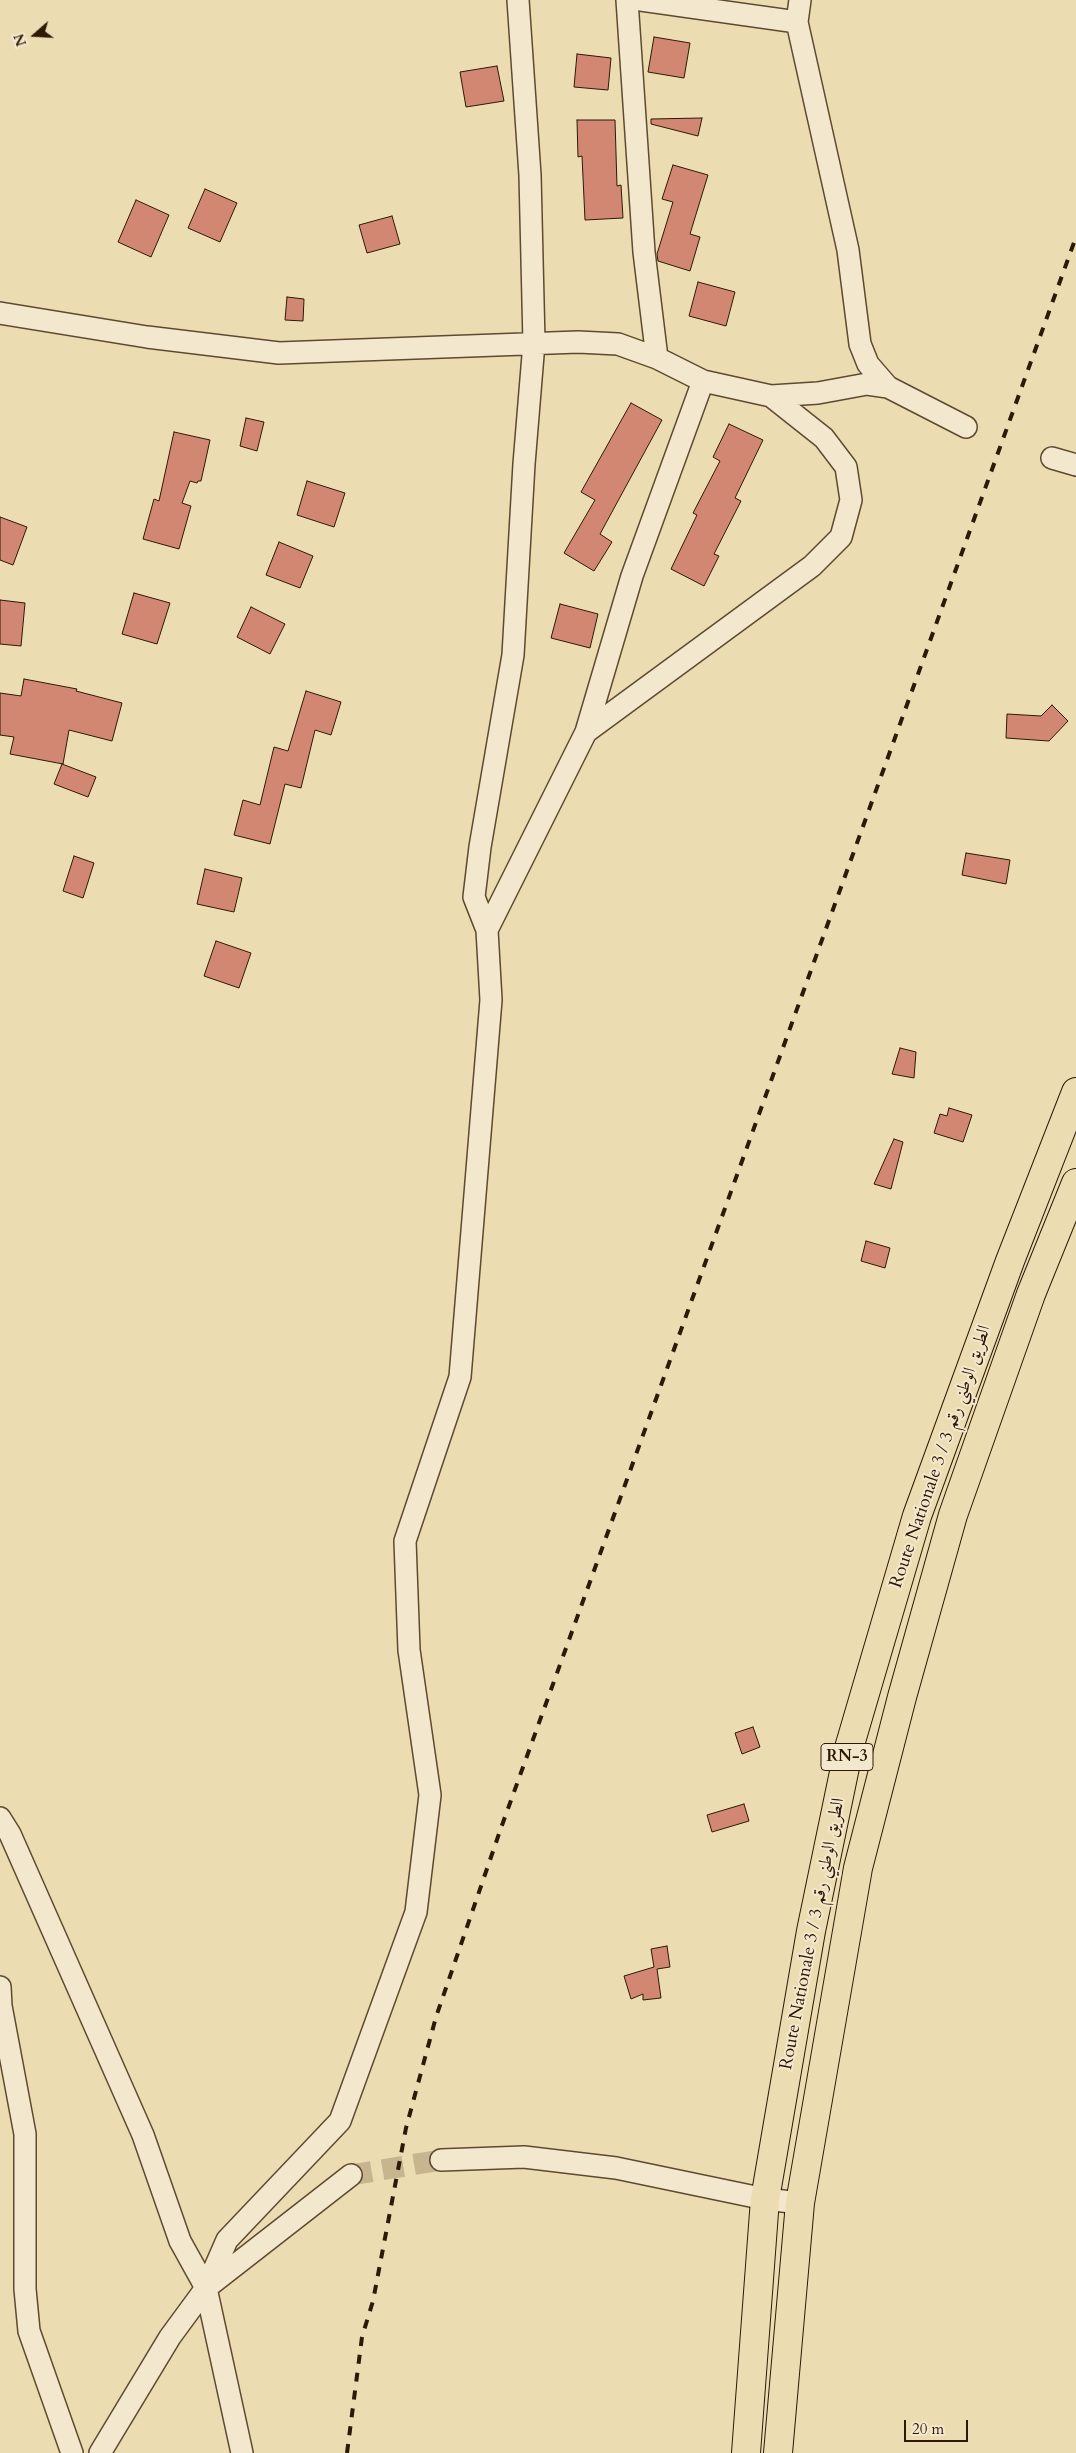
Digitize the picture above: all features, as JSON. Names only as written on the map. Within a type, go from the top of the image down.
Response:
[{"type":"highway","name":"Route Nationale 3 / الطريق الوطني رقم 3","points":[[746,2453],[765,2199],[811,1931],[849,1748],[917,1516],[1010,1260],[1076,1092]]},
{"type":"highway","name":"Route Nationale 3 / الطريق الوطني رقم 3","points":[[778,2453],[800,2203],[858,1868],[902,1698],[953,1515],[1032,1294],[1076,1183]]},
{"type":"street","points":[[100,2453],[170,2337],[206,2288],[228,2240],[340,2121],[416,1912],[430,1795],[409,1650],[404,1541],[460,1377],[491,1000],[487,930],[474,896],[480,847],[513,655],[524,464],[534,343],[530,175],[518,0]]},
{"type":"street","points":[[627,0],[644,252],[658,358]]},
{"type":"street","points":[[641,0],[797,22]]},
{"type":"street","points":[[800,0],[797,22],[848,250],[860,344],[868,364],[888,387]]},
{"type":"street","points":[[0,313],[147,337],[279,353],[534,343],[578,342],[618,344],[658,358],[703,380],[771,396],[818,393],[867,384],[888,387],[966,427]]},
{"type":"street","points":[[487,930],[586,732],[632,576],[703,380]]},
{"type":"street","points":[[586,732],[812,566],[841,537],[851,500],[846,467],[824,438],[771,396]]},
{"type":"street","points":[[1052,458],[1076,465]]},
{"type":"street","points":[[3,1831],[143,2135],[180,2241],[206,2288],[242,2453]]},
{"type":"street","points":[[0,1986],[1,2006],[25,2134],[25,2289],[29,2331],[72,2453]]},
{"type":"street","points":[[441,2160],[524,2157],[607,2167],[765,2199],[800,2203]]},
{"type":"street","points":[[206,2288],[351,2175]]},
{"type":"building","points":[[654,37],[690,43],[684,78],[648,72]]},
{"type":"building","points":[[577,54],[611,58],[608,90],[574,87]]},
{"type":"building","points":[[497,66],[504,101],[466,107],[460,72]]},
{"type":"building","points":[[702,118],[698,136],[651,124],[651,119]]},
{"type":"building","points":[[577,120],[615,120],[617,186],[621,185],[623,218],[585,220],[582,156],[578,157]]},
{"type":"building","points":[[673,165],[708,175],[690,234],[700,237],[690,271],[658,261],[657,254],[673,202],[662,199]]},
{"type":"building","points":[[205,189],[237,203],[220,242],[188,228]]},
{"type":"building","points":[[136,200],[169,215],[151,257],[118,242]]},
{"type":"building","points":[[392,216],[400,244],[367,253],[359,225]]},
{"type":"building","points":[[698,282],[735,292],[726,326],[689,316]]},
{"type":"building","points":[[287,297],[304,299],[303,321],[285,320]]},
{"type":"building","points":[[631,403],[662,420],[600,534],[612,542],[594,571],[564,553],[595,500],[581,492]]},
{"type":"building","points":[[246,418],[264,422],[257,451],[240,446]]},
{"type":"building","points":[[729,424],[763,440],[735,498],[741,501],[714,554],[719,556],[704,586],[671,569],[697,515],[693,513],[720,461],[713,457]]},
{"type":"building","points":[[174,432],[210,440],[201,481],[197,483],[190,481],[182,503],[191,506],[179,549],[143,539],[154,499],[159,501]]},
{"type":"building","points":[[307,481],[345,493],[334,527],[297,515]]},
{"type":"building","points":[[0,517],[27,527],[13,565],[0,560]]},
{"type":"building","points":[[279,542],[313,556],[300,588],[266,575]]},
{"type":"building","points":[[134,593],[170,603],[157,644],[122,634]]},
{"type":"building","points":[[0,600],[25,603],[21,646],[0,644]]},
{"type":"building","points":[[560,604],[598,614],[590,648],[551,638]]},
{"type":"building","points":[[251,607],[285,624],[270,654],[237,637]]},
{"type":"building","points":[[24,679],[77,689],[76,691],[122,703],[112,741],[69,730],[63,764],[10,754],[14,737],[0,735],[0,693],[21,696]]},
{"type":"building","points":[[306,691],[341,702],[331,735],[315,730],[301,788],[285,784],[270,844],[234,835],[243,800],[260,805],[274,747],[288,751]]},
{"type":"building","points":[[1052,705],[1068,721],[1049,741],[1006,738],[1007,714],[1041,716]]},
{"type":"building","points":[[62,764],[96,777],[88,797],[54,784]]},
{"type":"building","points":[[966,853],[1010,860],[1006,884],[962,875]]},
{"type":"building","points":[[74,856],[94,863],[83,898],[63,891]]},
{"type":"building","points":[[205,869],[242,878],[234,912],[197,904]]},
{"type":"building","points":[[216,941],[251,953],[239,988],[204,976]]},
{"type":"building","points":[[900,1048],[916,1052],[914,1078],[892,1074]]},
{"type":"building","points":[[949,1108],[972,1115],[963,1142],[934,1133],[940,1114],[947,1116]]},
{"type":"building","points":[[894,1139],[903,1142],[891,1189],[874,1184]]},
{"type":"building","points":[[866,1241],[890,1248],[885,1268],[861,1261]]},
{"type":"building","points":[[753,1727],[760,1747],[742,1754],[735,1733]]},
{"type":"building","points":[[744,1804],[749,1821],[712,1832],[707,1815]]},
{"type":"building","points":[[667,1946],[670,1967],[657,1969],[661,1998],[643,2000],[643,1994],[631,1999],[624,1976],[654,1967],[651,1949]]},
{"type":"tunnel","points":[[351,2175],[441,2160]]},
{"type":"railway","points":[[347,2453],[362,2337],[373,2301],[406,2128],[436,2017],[501,1828],[1076,237]]}]
